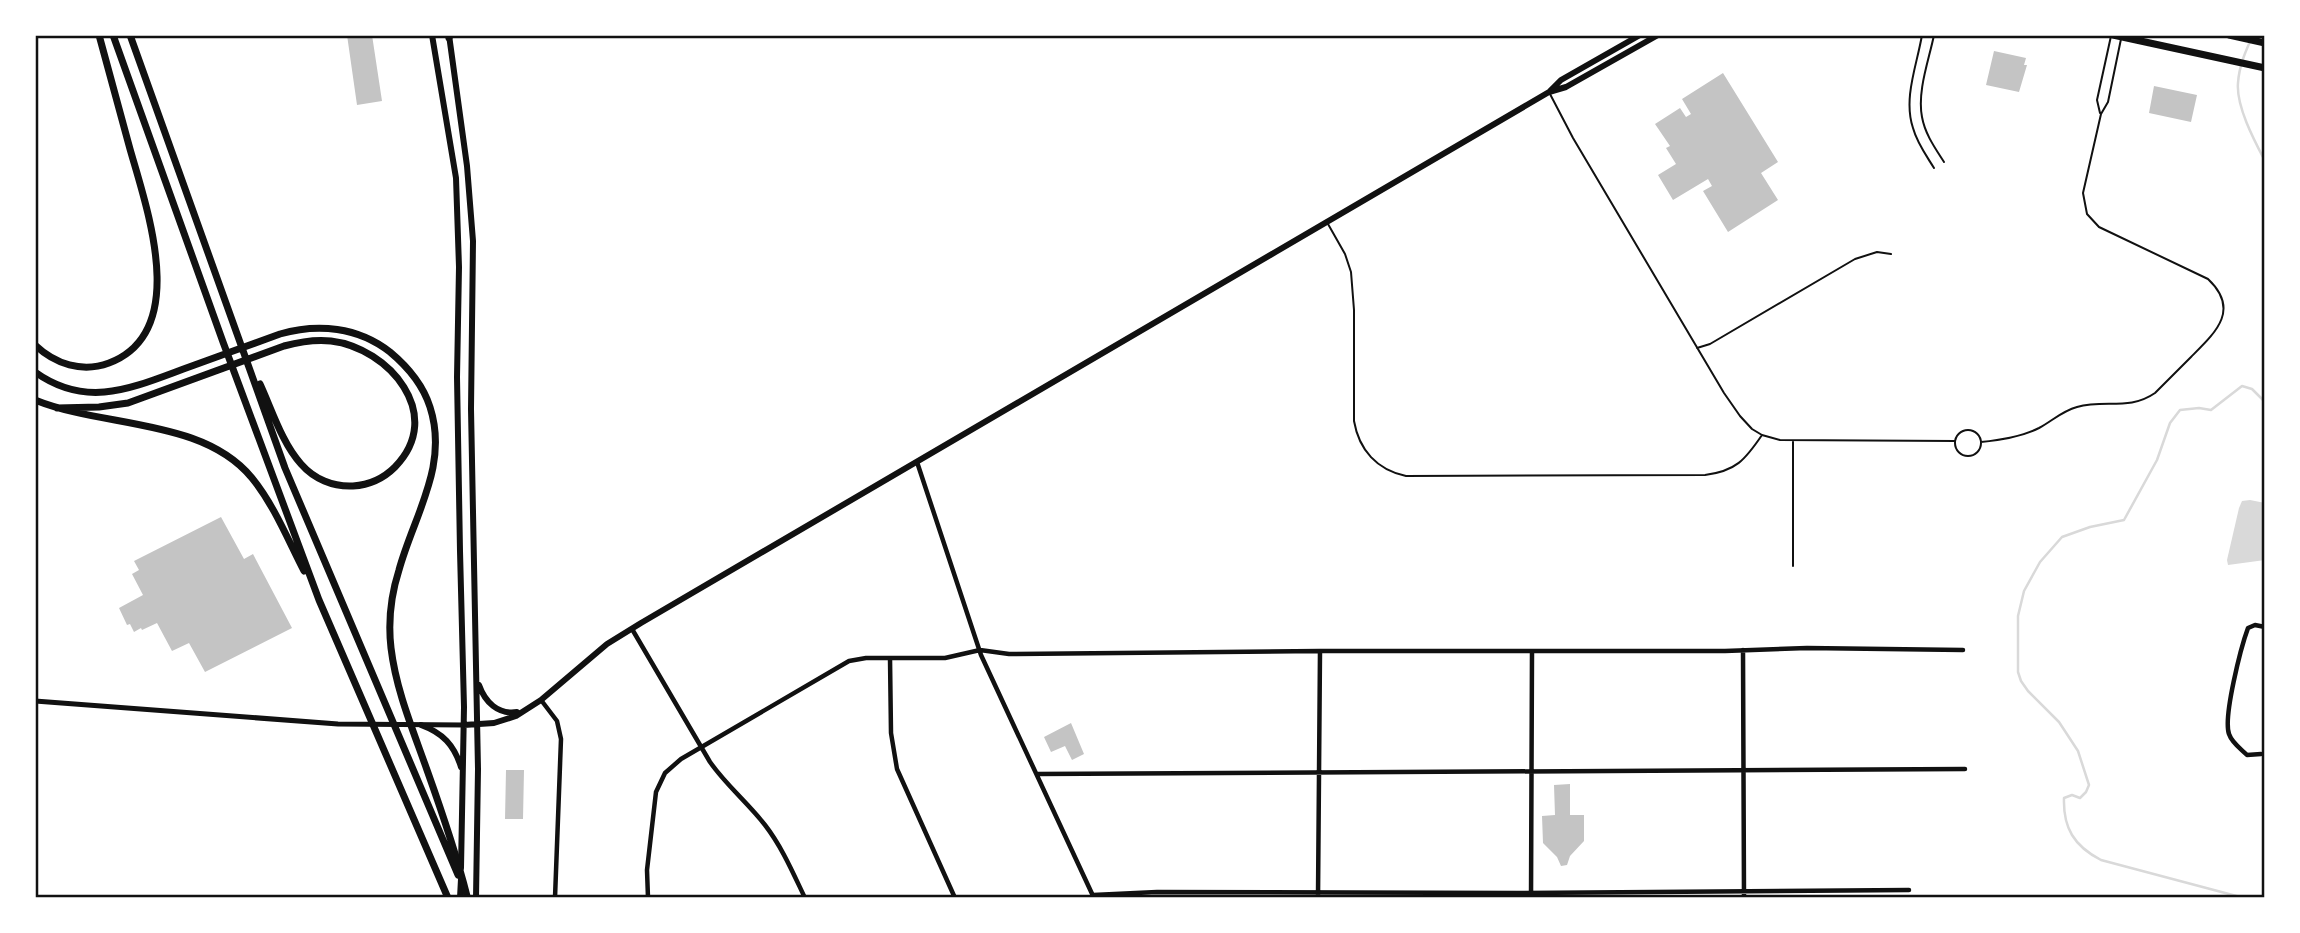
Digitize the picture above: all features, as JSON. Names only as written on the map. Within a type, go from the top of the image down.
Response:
[{"type":"highway","points":[[35,345],[49,356],[73,366],[105,364],[121,357],[135,346],[146,330],[154,307],[157,270],[152,228],[99,35]]},
{"type":"highway","points":[[113,35],[319,600],[447,896]]},
{"type":"highway","points":[[130,35],[285,468],[397,736],[468,897]]},
{"type":"highway","points":[[2112,35],[2264,67]]},
{"type":"highway","points":[[2229,35],[2265,43]]},
{"type":"highway","points":[[35,372],[72,391],[111,392],[138,386],[280,334],[306,328],[334,328],[360,335],[385,348],[402,362],[415,378],[428,402],[435,426],[435,466],[399,569],[392,599],[390,615],[393,663],[408,717],[451,836],[468,897]]},
{"type":"highway","points":[[57,408],[106,406],[128,402],[216,371],[264,354],[296,343],[332,341],[356,348],[377,359],[403,384],[413,405],[415,421],[412,437],[402,459],[384,476],[361,485],[335,485],[313,475],[301,465],[292,452],[240,344]]},
{"type":"highway","points":[[35,400],[104,419],[178,433],[202,440],[225,453],[244,469],[259,487],[319,600]]},
{"type":"main road","points":[[432,35],[456,178],[463,782],[468,897]]},
{"type":"main road","points":[[1549,92],[1561,80],[1640,35]]},
{"type":"main road","points":[[35,701],[338,724],[464,726],[509,720],[541,700],[607,644],[632,629],[1549,92],[1566,87],[1658,35]]},
{"type":"main road","points":[[449,36],[467,166],[473,241],[471,408],[478,725],[468,897]]},
{"type":"main road","points":[[477,680],[486,700],[499,710],[514,713],[529,708]]},
{"type":"main road","points":[[421,725],[435,730],[451,745],[463,782]]},
{"type":"street","points":[[917,462],[980,650],[1094,896],[1157,892],[1531,895],[1744,890],[1909,890]]},
{"type":"street","points":[[2261,754],[2247,755],[2230,737],[2228,726],[2235,680],[2248,628],[2255,625],[2265,627]]},
{"type":"street","points":[[632,629],[719,775],[764,824],[786,859],[805,898]]},
{"type":"street","points":[[648,898],[647,870],[656,792],[665,773],[701,747],[849,662],[866,658],[945,658],[980,650],[1009,654],[1807,648],[1963,650]]},
{"type":"street","points":[[1743,650],[1744,898]]},
{"type":"street","points":[[1318,895],[1320,651]]},
{"type":"street","points":[[1531,895],[1532,651]]},
{"type":"street","points":[[890,658],[891,733],[897,769],[955,898]]},
{"type":"street","points":[[541,700],[557,721],[561,739],[555,898]]},
{"type":"street","points":[[1037,774],[1965,769]]},
{"type":"lane","points":[[1922,35],[1909,110],[1916,137],[1934,168]]},
{"type":"lane","points":[[1934,35],[1921,110],[1926,132],[1944,162]]},
{"type":"lane","points":[[2101,114],[2097,100],[2112,35]]},
{"type":"lane","points":[[1981,442],[2018,436],[2076,407],[2091,404],[2125,405],[2144,399],[2155,393],[2213,335],[2222,320],[2222,299],[2215,285],[2208,279],[2106,231],[2087,214],[2083,193],[2101,114],[2108,102],[2122,36]]},
{"type":"lane","points":[[1549,92],[1573,138],[1697,348],[1740,416],[1752,429],[1780,440],[1955,441]]},
{"type":"lane","points":[[1327,223],[1345,254],[1351,272],[1356,431],[1368,456],[1388,470],[1406,476],[1705,475],[1736,466],[1748,455],[1762,435]]},
{"type":"lane","points":[[1697,348],[1710,344],[1855,259],[1877,252],[1891,254]]},
{"type":"lane","points":[[1968,430],[1976,433],[1981,442],[1979,451],[1968,456],[1957,449],[1955,441],[1960,433],[1968,430]]},
{"type":"lane","points":[[1793,440],[1793,566]]},
{"type":"shaded area","points":[[2242,501],[2265,503],[2265,560],[2228,565],[2239,508]]},
{"type":"building","points":[[347,35],[372,35],[382,101],[357,105]]},
{"type":"building","points":[[1994,51],[2026,58],[2024,65],[2027,65],[2019,92],[1986,85]]},
{"type":"building","points":[[1723,73],[1778,162],[1761,173],[1778,200],[1728,232],[1703,191],[1712,186],[1708,179],[1673,200],[1658,175],[1676,164],[1666,148],[1670,146],[1655,124],[1680,108],[1686,117],[1691,114],[1682,99]]},
{"type":"building","points":[[2154,86],[2197,95],[2191,122],[2149,113]]},
{"type":"building","points":[[221,517],[244,559],[253,554],[292,628],[205,672],[189,643],[172,651],[157,623],[134,632],[130,624],[127,625],[119,608],[143,595],[132,574],[139,570],[134,561]]},
{"type":"building","points":[[1071,723],[1084,754],[1072,760],[1065,746],[1051,752],[1044,737]]},
{"type":"building","points":[[506,770],[524,770],[523,819],[505,819]]},
{"type":"building","points":[[1570,784],[1570,815],[1584,815],[1584,841],[1570,856],[1567,865],[1561,866],[1557,857],[1543,843],[1542,816],[1555,815],[1554,785]]},
{"type":"waterway","points":[[2253,35],[2241,64],[2238,92],[2247,123],[2265,161]]},
{"type":"waterway","points":[[2244,898],[2101,860],[2077,842],[2068,827],[2064,798],[2072,795],[2080,798],[2089,785],[2078,751],[2059,722],[2021,681],[2018,672],[2018,616],[2024,591],[2040,562],[2062,537],[2090,527],[2124,520],[2157,460],[2170,423],[2180,410],[2211,410],[2242,386],[2252,389],[2265,402]]}]
